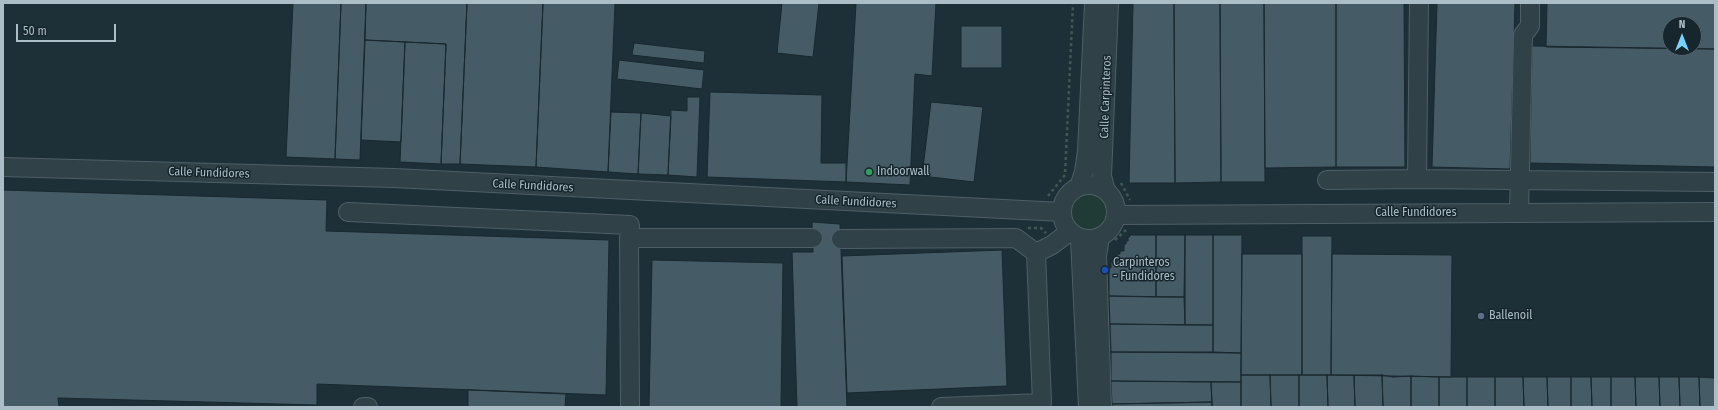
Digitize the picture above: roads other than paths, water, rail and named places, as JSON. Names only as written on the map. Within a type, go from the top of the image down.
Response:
[{"type":"street","name":"Calle Carpinteros","points":[[1079,187],[1084,172],[1087,151],[1094,3]]},
{"type":"street","name":"Calle Carpinteros","points":[[1106,191],[1102,176],[1109,3]]},
{"type":"street","points":[[1417,179],[1419,3]]},
{"type":"street","points":[[1519,213],[1523,35],[1530,26],[1530,3]]},
{"type":"street","name":"Calle Fundidores","points":[[3,167],[394,178],[1062,212]]},
{"type":"street","points":[[1327,180],[1417,179],[1715,182]]},
{"type":"street","points":[[1093,186],[1106,191],[1114,202],[1116,215],[1114,224],[1108,232],[1100,237],[1090,240],[1075,235],[1064,224],[1062,212],[1064,201],[1068,195],[1079,187],[1093,186]]},
{"type":"street","points":[[348,212],[630,225],[630,407]]},
{"type":"street","name":"Calle Fundidores","points":[[1116,215],[1715,212]]},
{"type":"street","points":[[1036,253],[1075,235]]},
{"type":"street","points":[[1075,235],[1088,407]]},
{"type":"street","points":[[1100,237],[1097,256],[1102,407]]},
{"type":"street","points":[[629,238],[813,238]]},
{"type":"street","points":[[841,239],[1016,238],[1036,253]]},
{"type":"street","points":[[941,407],[1042,403],[1036,253]]},
{"type":"place","name":"Indoorwall","points":[[869,172]]},
{"type":"place","name":"Carpinteros - Fundidores","points":[[1105,270]]},
{"type":"place","name":"Ballenoil","points":[[1481,316]]}]
